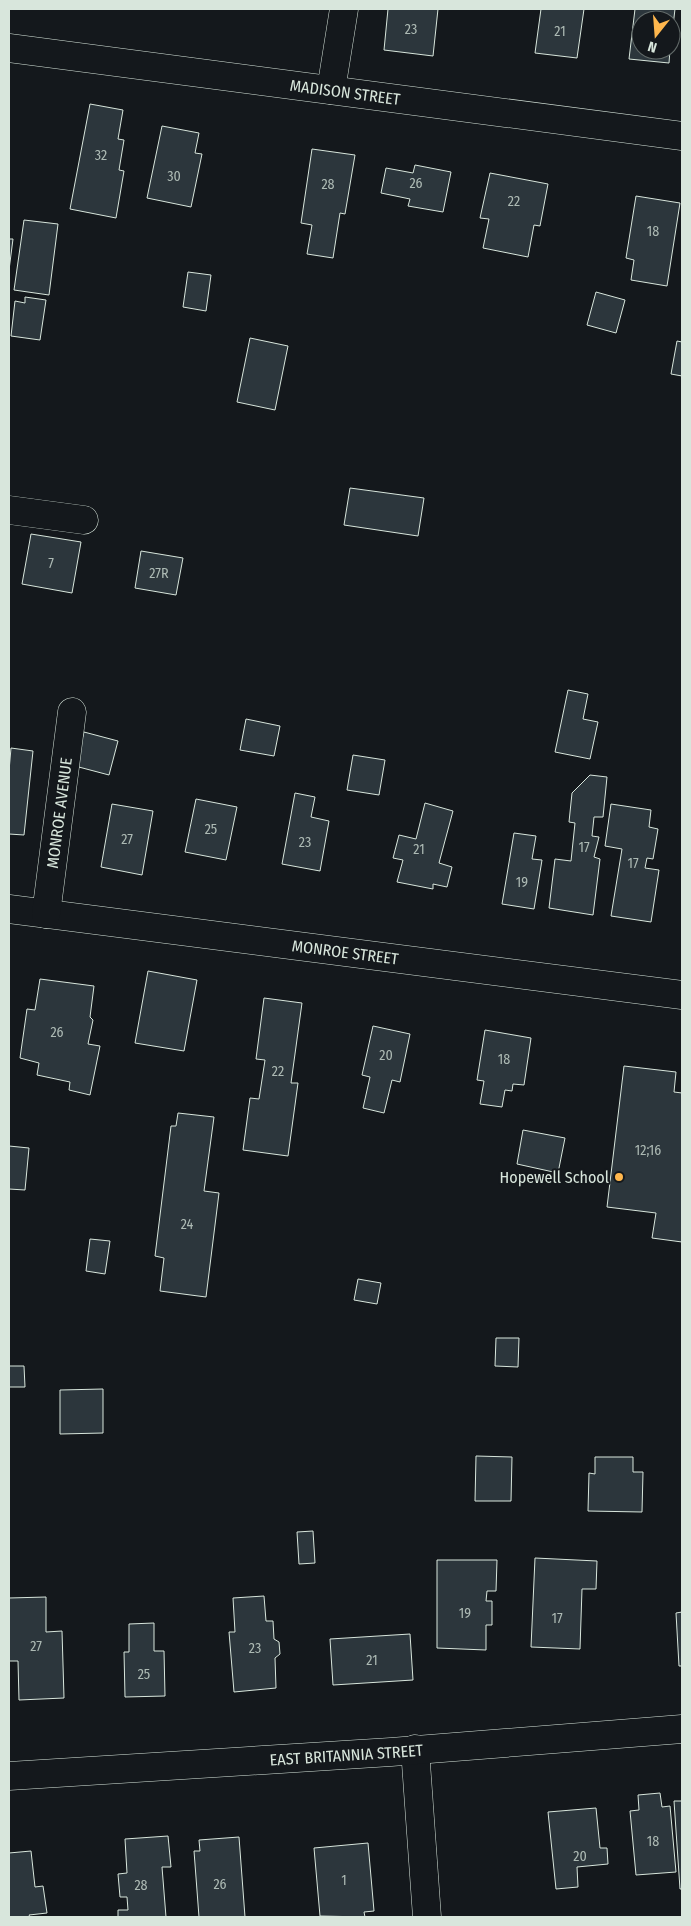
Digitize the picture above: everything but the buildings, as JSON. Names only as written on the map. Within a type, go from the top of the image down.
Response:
[{"type":"street","points":[[331,90],[344,9]]},
{"type":"street","name":"MADISON STREET","points":[[9,48],[682,136]]},
{"type":"street","points":[[9,510],[84,520]]},
{"type":"street","name":"MONROE AVENUE","points":[[46,914],[72,712]]},
{"type":"street","name":"MONROE STREET","points":[[9,909],[682,995]]},
{"type":"street","name":"EAST BRITANNIA STREET","points":[[9,1776],[416,1750],[682,1729]]},
{"type":"street","points":[[416,1750],[427,1917]]},
{"type":"place","name":"Hopewell School","points":[[619,1177]]}]
